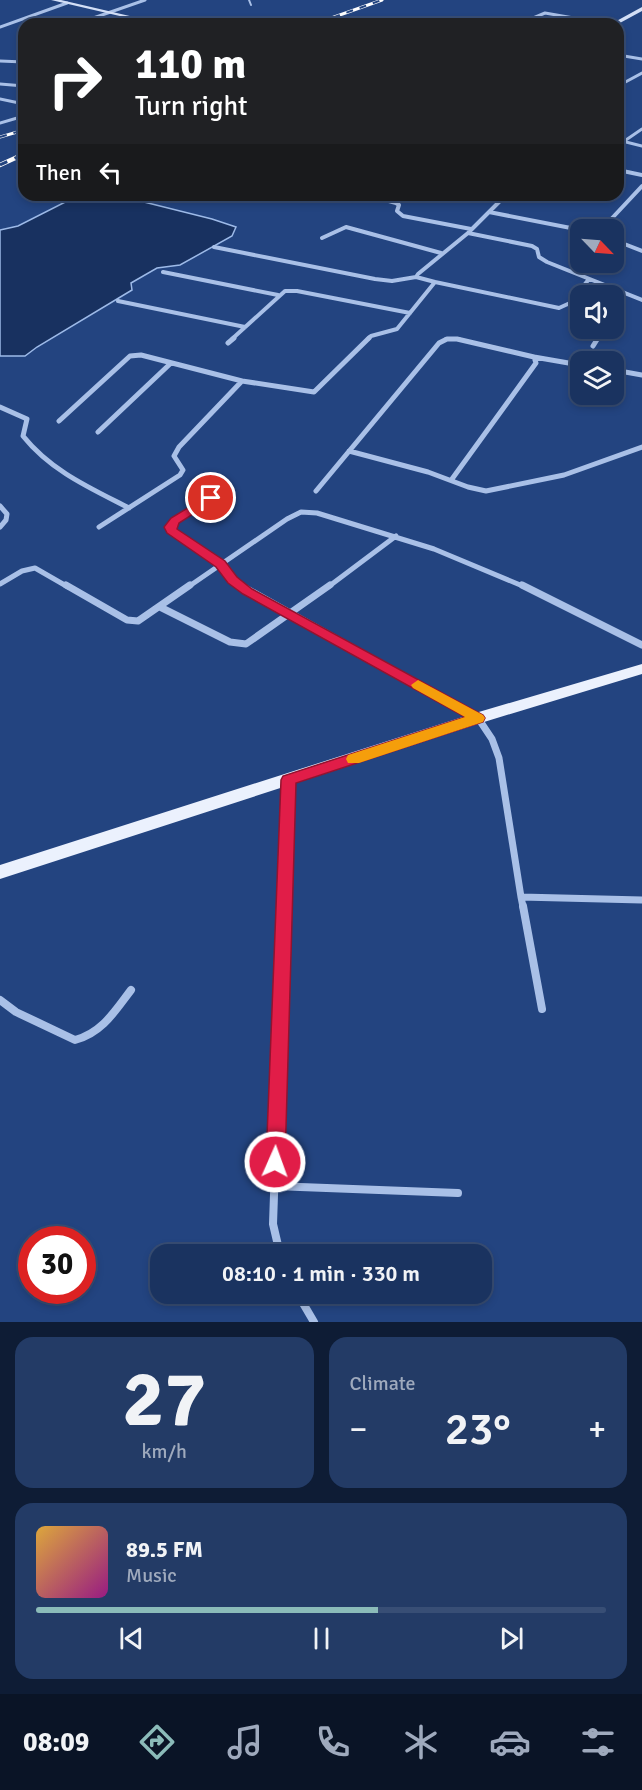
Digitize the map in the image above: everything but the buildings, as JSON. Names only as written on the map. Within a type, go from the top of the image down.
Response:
[{"type":"main road","points":[[0,873],[478,718],[642,669]]},
{"type":"street","points":[[54,0],[132,18]]},
{"type":"street","points":[[93,18],[144,0]]},
{"type":"street","points":[[25,18],[67,3]]},
{"type":"street","points":[[624,19],[642,9]]},
{"type":"street","points":[[533,18],[545,13],[574,18]]},
{"type":"street","points":[[0,27],[18,21]]},
{"type":"street","points":[[624,56],[642,59]]},
{"type":"street","points":[[0,61],[18,62]]},
{"type":"street","points":[[624,83],[642,73]]},
{"type":"street","points":[[0,84],[18,86]]},
{"type":"street","points":[[0,99],[18,103]]},
{"type":"street","points":[[0,123],[18,118]]},
{"type":"street","points":[[624,141],[642,129]]},
{"type":"street","points":[[624,142],[642,146]]},
{"type":"street","points":[[624,171],[642,175]]},
{"type":"street","points":[[611,219],[642,186]]},
{"type":"street","points":[[389,201],[399,205],[397,211],[403,216],[532,246],[537,249],[539,257],[547,262],[605,285]]},
{"type":"street","points":[[416,277],[500,201]]},
{"type":"street","points":[[489,212],[570,228]]},
{"type":"street","points":[[322,238],[346,227],[441,253]]},
{"type":"street","points":[[624,244],[642,251]]},
{"type":"street","points":[[214,247],[375,279],[392,281],[416,277],[559,308],[570,303],[589,279]]},
{"type":"street","points":[[164,272],[278,295]]},
{"type":"street","points":[[59,421],[130,356],[141,355],[242,381],[314,393],[371,336],[394,331],[435,282]]},
{"type":"street","points":[[228,343],[285,291],[297,291],[410,313]]},
{"type":"street","points":[[624,292],[642,300]]},
{"type":"street","points":[[118,301],[245,327]]},
{"type":"street","points":[[316,491],[439,343],[447,339],[457,339],[570,363]]},
{"type":"street","points":[[593,346],[597,339]]},
{"type":"street","points":[[452,479],[536,363],[534,357]]},
{"type":"street","points":[[98,432],[171,363]]},
{"type":"street","points":[[624,372],[642,375]]},
{"type":"street","points":[[99,527],[182,474],[183,470],[174,456],[178,447],[242,381]]},
{"type":"street","points":[[0,407],[27,419],[24,436],[40,455],[72,479],[129,508]]},
{"type":"street","points":[[349,451],[452,479],[478,490],[495,490],[564,475],[642,447]]},
{"type":"street","points":[[229,486],[175,521],[170,527],[176,535],[220,564],[233,580],[248,591],[478,718],[492,739],[499,758],[542,1009]]},
{"type":"street","points":[[0,506],[7,514],[6,520],[0,526]]},
{"type":"street","points":[[0,584],[22,571],[35,568],[131,621],[143,619],[287,519],[301,512],[316,513],[396,536],[535,591],[642,645]]},
{"type":"street","points":[[160,607],[230,642],[241,645],[251,642],[396,536]]},
{"type":"street","points":[[278,1244],[273,1224],[289,780]]},
{"type":"street","points":[[521,897],[642,900]]},
{"type":"street","points":[[0,1000],[16,1012],[75,1040],[84,1039],[97,1032],[131,990]]},
{"type":"street","points":[[274,1186],[458,1193]]},
{"type":"street","points":[[303,1304],[314,1322]]},
{"type":"lane","points":[[249,0],[251,5]]},
{"type":"water","points":[[67,201],[140,201],[236,227],[232,236],[180,265],[157,268],[131,283],[132,290],[25,356],[0,356],[0,230],[18,226]]},
{"type":"railway","points":[[331,18],[382,0]]},
{"type":"railway","points":[[0,137],[18,132]]},
{"type":"railway","points":[[0,165],[18,157]]},
{"type":"slow traffic","points":[[353,759],[478,718],[418,685]]},
{"type":"route","points":[[211,498],[175,521],[170,527],[171,531],[220,564],[233,580],[260,599],[292,614],[478,718],[289,780],[275,1162]]}]
